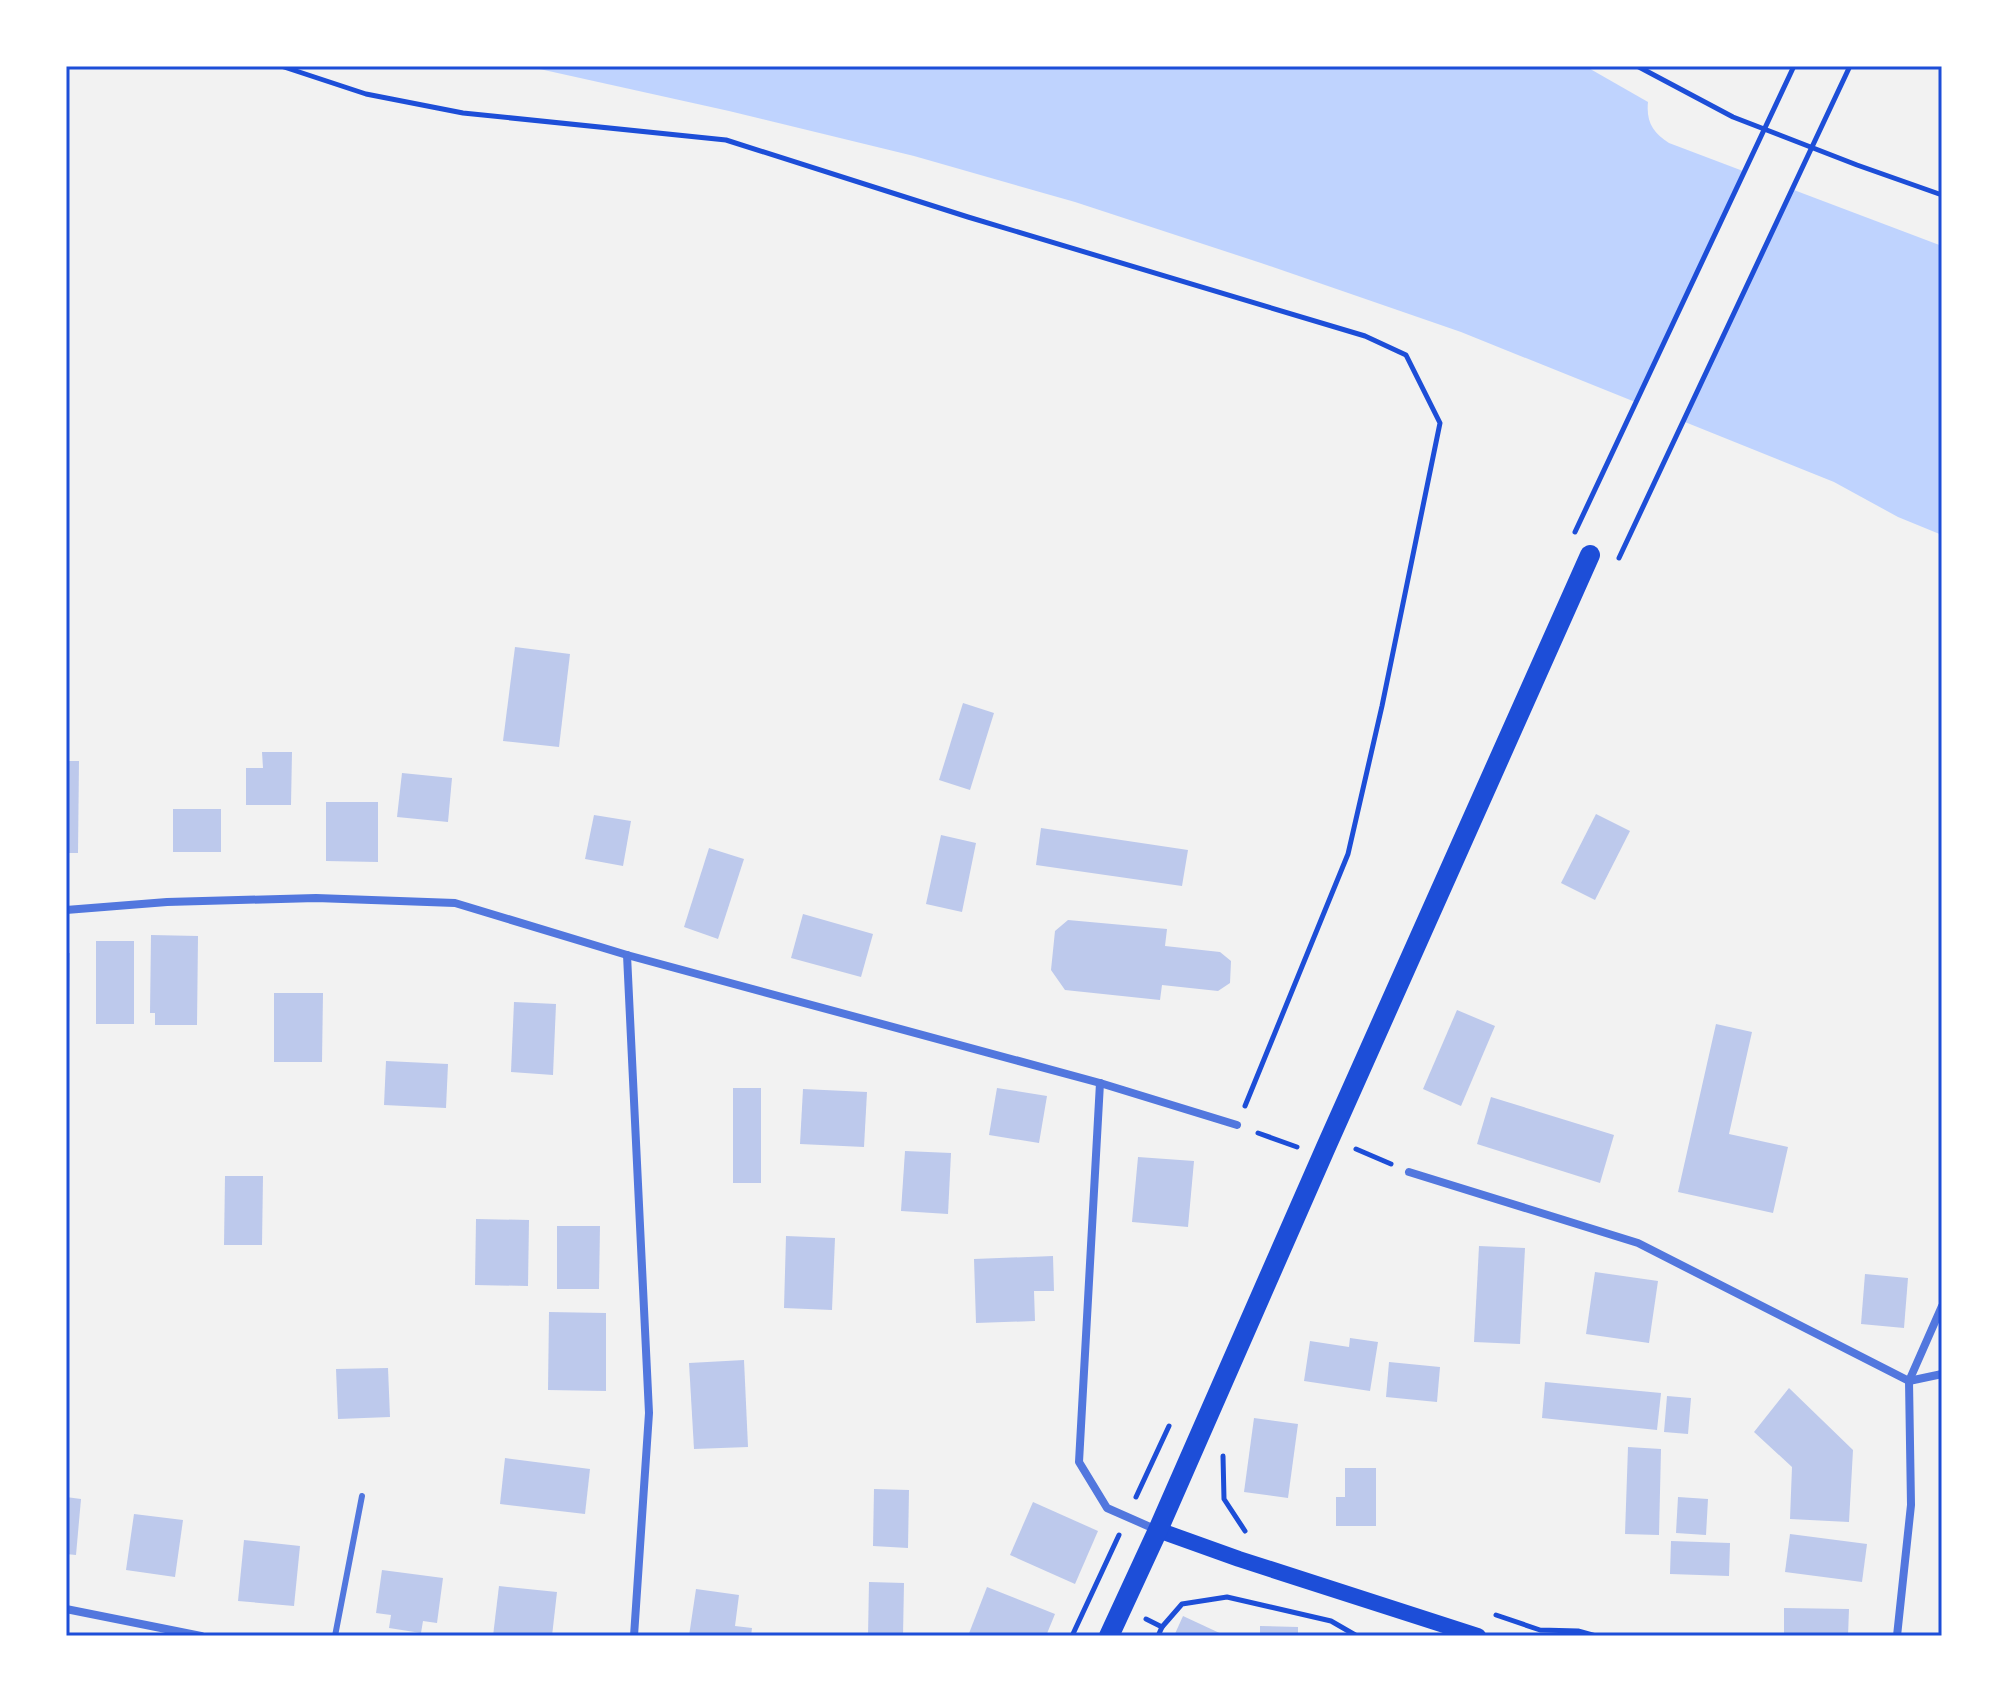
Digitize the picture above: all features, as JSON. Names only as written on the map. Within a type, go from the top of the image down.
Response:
[{"type":"main road","points":[[1109,1636],[1590,555]]},
{"type":"main road","points":[[1158,1530],[1478,1636]]},
{"type":"street","points":[[66,910],[167,902],[316,898],[455,903],[627,955],[1100,1083],[1237,1125]]},
{"type":"street","points":[[627,955],[649,1413],[634,1636]]},
{"type":"street","points":[[1100,1083],[1079,1462],[1107,1508],[1158,1530]]},
{"type":"street","points":[[1409,1172],[1638,1243],[1909,1381],[1942,1374]]},
{"type":"street","points":[[1897,1636],[1911,1505],[1909,1381],[1942,1306]]},
{"type":"street","points":[[66,1609],[201,1636]]},
{"type":"lane","points":[[335,1636],[362,1496]]},
{"type":"path","points":[[281,66],[366,94],[463,113],[726,140],[968,217],[1365,336],[1406,355],[1440,423],[1382,706],[1348,854],[1237,1125],[1298,1147]]},
{"type":"path","points":[[1637,66],[1733,117],[1942,195]]},
{"type":"path","points":[[1568,546],[1794,66]]},
{"type":"path","points":[[1615,567],[1850,66]]},
{"type":"path","points":[[1352,1147],[1409,1172]]},
{"type":"path","points":[[1223,1450],[1224,1499],[1247,1534]]},
{"type":"path","points":[[1090,1597],[1162,1627]]},
{"type":"path","points":[[1158,1636],[1182,1604],[1227,1597],[1331,1621],[1357,1636]]},
{"type":"path","points":[[1486,1612],[1540,1630],[1578,1631],[1596,1636]]},
{"type":"water","points":[[526,66],[1585,66],[1648,102],[1652,126],[1669,143],[1942,246],[1942,535],[1898,517],[1834,482],[1461,332],[1261,263],[1075,202],[914,156]]},
{"type":"pier","points":[[1746,168],[1794,186],[1681,426],[1634,406]]},
{"type":"building","points":[[515,647],[570,654],[559,747],[503,741]]},
{"type":"building","points":[[963,703],[994,713],[970,790],[939,780]]},
{"type":"building","points":[[262,752],[292,752],[291,805],[246,805],[246,768],[263,768]]},
{"type":"building","points":[[66,761],[79,761],[78,853],[66,853]]},
{"type":"building","points":[[402,773],[452,778],[448,822],[397,817]]},
{"type":"building","points":[[326,802],[378,802],[378,862],[326,861]]},
{"type":"building","points":[[173,809],[221,809],[221,852],[173,852]]},
{"type":"building","points":[[1596,814],[1630,831],[1595,900],[1561,883]]},
{"type":"building","points":[[594,815],[631,821],[623,866],[585,859]]},
{"type":"building","points":[[1041,828],[1188,850],[1182,886],[1036,865]]},
{"type":"building","points":[[941,835],[976,843],[962,912],[926,904]]},
{"type":"building","points":[[709,848],[744,859],[718,939],[684,927]]},
{"type":"building","points":[[803,914],[873,934],[861,977],[791,958]]},
{"type":"building","points":[[1068,920],[1167,929],[1165,946],[1220,952],[1231,961],[1230,983],[1218,991],[1162,985],[1160,1000],[1065,990],[1051,970],[1055,931]]},
{"type":"building","points":[[151,935],[198,936],[197,1025],[155,1025],[155,1013],[150,1013]]},
{"type":"building","points":[[96,941],[134,941],[134,1024],[96,1024]]},
{"type":"building","points":[[66,953],[70,953],[69,1024],[66,1024]]},
{"type":"building","points":[[274,993],[323,993],[322,1062],[274,1062]]},
{"type":"building","points":[[514,1002],[556,1004],[553,1075],[511,1072]]},
{"type":"building","points":[[1457,1010],[1495,1026],[1461,1106],[1423,1089]]},
{"type":"building","points":[[1716,1024],[1752,1032],[1729,1134],[1788,1147],[1773,1213],[1678,1192]]},
{"type":"building","points":[[386,1061],[448,1064],[446,1108],[384,1105]]},
{"type":"building","points":[[733,1088],[761,1088],[761,1183],[733,1183]]},
{"type":"building","points":[[997,1088],[1047,1096],[1039,1143],[989,1135]]},
{"type":"building","points":[[803,1089],[867,1092],[864,1147],[800,1144]]},
{"type":"building","points":[[1491,1097],[1614,1135],[1600,1183],[1477,1144]]},
{"type":"building","points":[[905,1151],[951,1153],[948,1214],[901,1211]]},
{"type":"building","points":[[1138,1157],[1194,1161],[1188,1227],[1132,1222]]},
{"type":"building","points":[[225,1176],[263,1176],[262,1245],[224,1245]]},
{"type":"building","points":[[476,1219],[529,1220],[528,1286],[475,1285]]},
{"type":"building","points":[[557,1226],[600,1226],[599,1289],[557,1289]]},
{"type":"building","points":[[786,1236],[835,1238],[832,1310],[784,1308]]},
{"type":"building","points":[[1479,1246],[1525,1248],[1520,1344],[1474,1342]]},
{"type":"building","points":[[1053,1256],[1054,1291],[1034,1291],[1035,1321],[976,1323],[974,1259]]},
{"type":"building","points":[[1595,1272],[1658,1281],[1649,1343],[1586,1334]]},
{"type":"building","points":[[1865,1274],[1908,1278],[1904,1328],[1861,1324]]},
{"type":"building","points":[[549,1312],[606,1313],[606,1391],[548,1390]]},
{"type":"building","points":[[1350,1338],[1378,1342],[1370,1391],[1304,1381],[1310,1341],[1349,1347]]},
{"type":"building","points":[[744,1360],[748,1447],[694,1449],[689,1363]]},
{"type":"building","points":[[1389,1362],[1440,1367],[1437,1402],[1386,1397]]},
{"type":"building","points":[[388,1368],[390,1417],[338,1419],[336,1369]]},
{"type":"building","points":[[1545,1382],[1661,1393],[1657,1430],[1542,1418]]},
{"type":"building","points":[[1789,1388],[1853,1450],[1849,1522],[1790,1519],[1792,1467],[1754,1432]]},
{"type":"building","points":[[1667,1396],[1691,1398],[1688,1434],[1664,1432]]},
{"type":"building","points":[[1254,1418],[1298,1424],[1288,1498],[1244,1492]]},
{"type":"building","points":[[1628,1447],[1661,1449],[1659,1535],[1625,1534]]},
{"type":"building","points":[[505,1458],[590,1469],[585,1514],[500,1504]]},
{"type":"building","points":[[1345,1468],[1376,1468],[1376,1526],[1336,1526],[1336,1497],[1345,1497]]},
{"type":"building","points":[[874,1489],[909,1490],[908,1548],[873,1546]]},
{"type":"building","points":[[66,1497],[81,1499],[76,1555],[66,1554]]},
{"type":"building","points":[[1678,1497],[1708,1499],[1706,1535],[1676,1533]]},
{"type":"building","points":[[1033,1502],[1098,1531],[1075,1584],[1010,1555]]},
{"type":"building","points":[[134,1514],[183,1520],[175,1577],[126,1570]]},
{"type":"building","points":[[1790,1534],[1867,1544],[1862,1582],[1785,1572]]},
{"type":"building","points":[[244,1540],[300,1546],[294,1606],[238,1601]]},
{"type":"building","points":[[1671,1541],[1730,1543],[1729,1576],[1670,1574]]},
{"type":"building","points":[[382,1570],[443,1578],[437,1623],[423,1621],[421,1633],[389,1628],[391,1615],[376,1613]]},
{"type":"building","points":[[869,1582],[904,1583],[903,1636],[868,1636]]},
{"type":"building","points":[[499,1586],[557,1592],[552,1636],[493,1636]]},
{"type":"building","points":[[987,1587],[1055,1614],[1046,1636],[968,1636]]},
{"type":"building","points":[[696,1589],[739,1595],[735,1626],[752,1628],[751,1636],[689,1636]]},
{"type":"building","points":[[1784,1608],[1849,1609],[1848,1636],[1784,1636]]},
{"type":"building","points":[[1183,1616],[1226,1636],[1174,1636]]},
{"type":"building","points":[[1260,1626],[1298,1627],[1298,1636],[1260,1636]]}]
